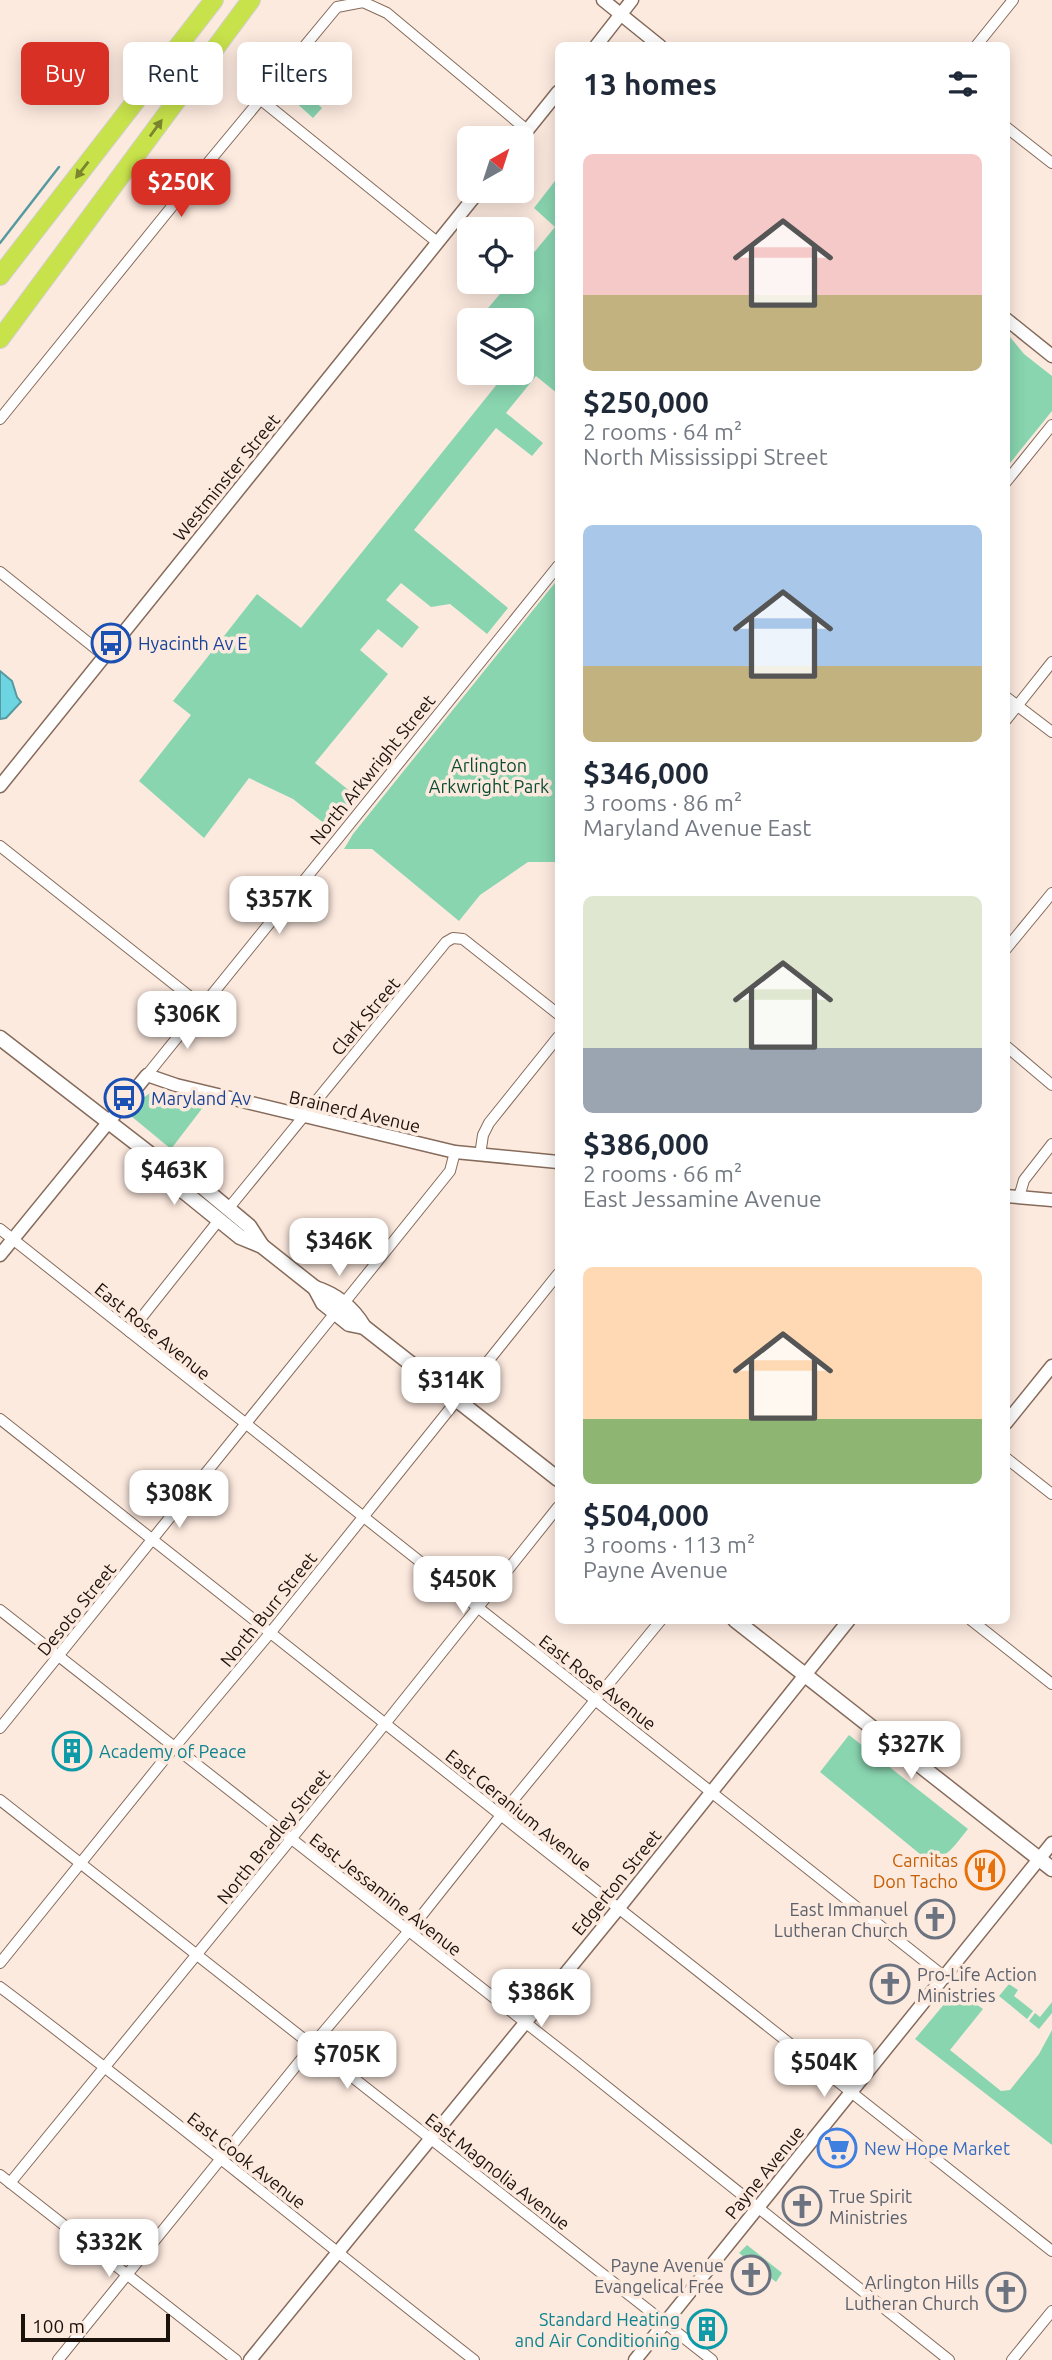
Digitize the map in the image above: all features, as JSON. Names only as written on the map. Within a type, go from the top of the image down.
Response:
[{"type":"highway","points":[[0,275],[214,0]]},
{"type":"highway","points":[[0,340],[251,0]]},
{"type":"highway","points":[[0,259],[42,220]]},
{"type":"highway","points":[[0,356],[50,284],[73,243]]},
{"type":"main road","points":[[0,1038],[163,1164],[177,1186],[223,1214],[240,1237],[262,1246],[315,1288],[323,1303],[340,1308],[349,1324],[365,1327],[555,1477]]},
{"type":"main road","points":[[740,1624],[1052,1869]]},
{"type":"street","points":[[603,0],[655,42]]},
{"type":"street","points":[[599,42],[632,0]]},
{"type":"street","points":[[979,42],[1013,0]]},
{"type":"street","points":[[307,42],[333,10],[352,2],[369,3],[387,13],[515,126]]},
{"type":"street","points":[[530,126],[555,96]]},
{"type":"street","points":[[0,419],[255,105]]},
{"type":"street","points":[[267,105],[437,242]]},
{"type":"street","points":[[1010,130],[1052,163]]},
{"type":"street","name":"Westminster Street","points":[[0,786],[469,203]]},
{"type":"street","points":[[1010,322],[1052,356]]},
{"type":"street","points":[[1010,477],[1052,425]]},
{"type":"street","name":"North Arkwright Street","points":[[0,1255],[555,570]]},
{"type":"street","points":[[0,572],[105,656]]},
{"type":"street","points":[[1010,715],[1052,662]]},
{"type":"street","points":[[1010,700],[1052,732]]},
{"type":"street","points":[[0,846],[202,1007]]},
{"type":"street","points":[[1010,944],[1052,893]]},
{"type":"street","name":"Clark Street","points":[[130,1332],[302,1116],[446,942],[453,938],[463,939],[555,1012]]},
{"type":"street","points":[[480,1155],[483,1135],[489,1123],[555,1041]]},
{"type":"street","points":[[1010,1049],[1052,1084]]},
{"type":"street","name":"Brainerd Avenue","points":[[147,1075],[176,1085],[455,1152],[555,1162]]},
{"type":"street","points":[[1012,1196],[1052,1144]]},
{"type":"street","name":"Desoto Street","points":[[0,1728],[450,1171],[455,1152]]},
{"type":"street","points":[[1012,1196],[1052,1200]]},
{"type":"street","name":"East Rose Avenue","points":[[0,1229],[946,1978]]},
{"type":"street","name":"North Burr Street","points":[[0,1963],[174,1747],[271,1632],[555,1278]]},
{"type":"street","points":[[1010,1418],[1052,1366]]},
{"type":"street","name":"East Geranium Avenue","points":[[0,1419],[1052,2251]]},
{"type":"street","points":[[1010,1461],[1052,1494]]},
{"type":"street","name":"North Bradley Street","points":[[10,2183],[386,1723],[555,1511]]},
{"type":"street","name":"East Jessamine Avenue","points":[[0,1610],[525,2022],[949,2360]]},
{"type":"street","points":[[58,2360],[658,1624]]},
{"type":"street","name":"Edgerton Street","points":[[250,2360],[618,1909],[846,1624]]},
{"type":"street","points":[[976,1624],[1052,1684]]},
{"type":"street","name":"East Magnolia Avenue","points":[[0,1800],[712,2360]]},
{"type":"street","name":"Payne Avenue","points":[[635,2360],[946,1978],[1052,1843]]},
{"type":"street","name":"East Cook Avenue","points":[[0,1987],[474,2360]]},
{"type":"street","points":[[0,2175],[236,2360]]},
{"type":"street","points":[[1012,2360],[1052,2311]]},
{"type":"green space","points":[[299,105],[319,105],[322,108],[313,118]]},
{"type":"green space","points":[[555,181],[555,227],[534,208]]},
{"type":"green space","points":[[555,227],[555,392],[536,376],[534,378],[534,308],[488,308],[500,294],[534,294],[534,252]]},
{"type":"green space","points":[[1010,337],[1024,354],[1052,376],[1052,411],[1010,463]]},
{"type":"green space","points":[[496,385],[529,385],[506,413],[543,443],[532,456],[496,428],[414,530],[508,608],[487,634],[450,604],[431,607],[401,583],[386,600],[419,627],[402,648],[378,629],[360,650],[388,674],[315,763],[356,796],[330,828],[293,799],[249,778],[204,838],[139,781],[191,715],[173,701],[257,594],[301,628]]},
{"type":"green space","name":"Arlington Arkwright Park","points":[[555,583],[555,862],[528,862],[480,895],[459,921],[372,849],[344,849],[353,834]]},
{"type":"green space","points":[[150,1093],[204,1106],[171,1149],[131,1116],[143,1098]]},
{"type":"green space","points":[[849,1735],[968,1829],[945,1855],[926,1859],[820,1772]]},
{"type":"green space","points":[[1009,1984],[1018,1990],[1014,1996],[1033,2011],[1027,2019],[999,1996]]},
{"type":"green space","points":[[956,1990],[983,2009],[950,2050],[1001,2091],[1010,2090],[1039,2054],[1052,2030],[1052,2145],[915,2039]]},
{"type":"green space","points":[[1052,2002],[1052,2013],[1039,2029],[1029,2021],[1035,2013],[1040,2017]]},
{"type":"green space","points":[[747,2245],[782,2273],[776,2282],[739,2253]]},
{"type":"water","points":[[0,671],[12,681],[21,702],[6,718],[0,719]]},
{"type":"waterway","points":[[0,243],[59,167]]},
{"type":"place","name":"Hyacinth Av E","points":[[111,643]]},
{"type":"place","name":"Maryland Av","points":[[124,1098]]},
{"type":"place","name":"Academy of Peace","points":[[72,1751]]},
{"type":"place","name":"Carnitas Don Tacho","points":[[985,1870]]},
{"type":"place","name":"East Immanuel Lutheran Church","points":[[935,1919]]},
{"type":"place","name":"Pro-Life Action Ministries","points":[[890,1984]]},
{"type":"place","name":"New Hope Market","points":[[837,2148]]},
{"type":"place","name":"True Spirit Ministries","points":[[802,2206]]},
{"type":"place","name":"Payne Avenue Evangelical Free","points":[[751,2275]]},
{"type":"place","name":"Arlington Hills Lutheran Church","points":[[1006,2292]]},
{"type":"place","name":"Standard Heating and Air Conditioning","points":[[707,2329]]}]
